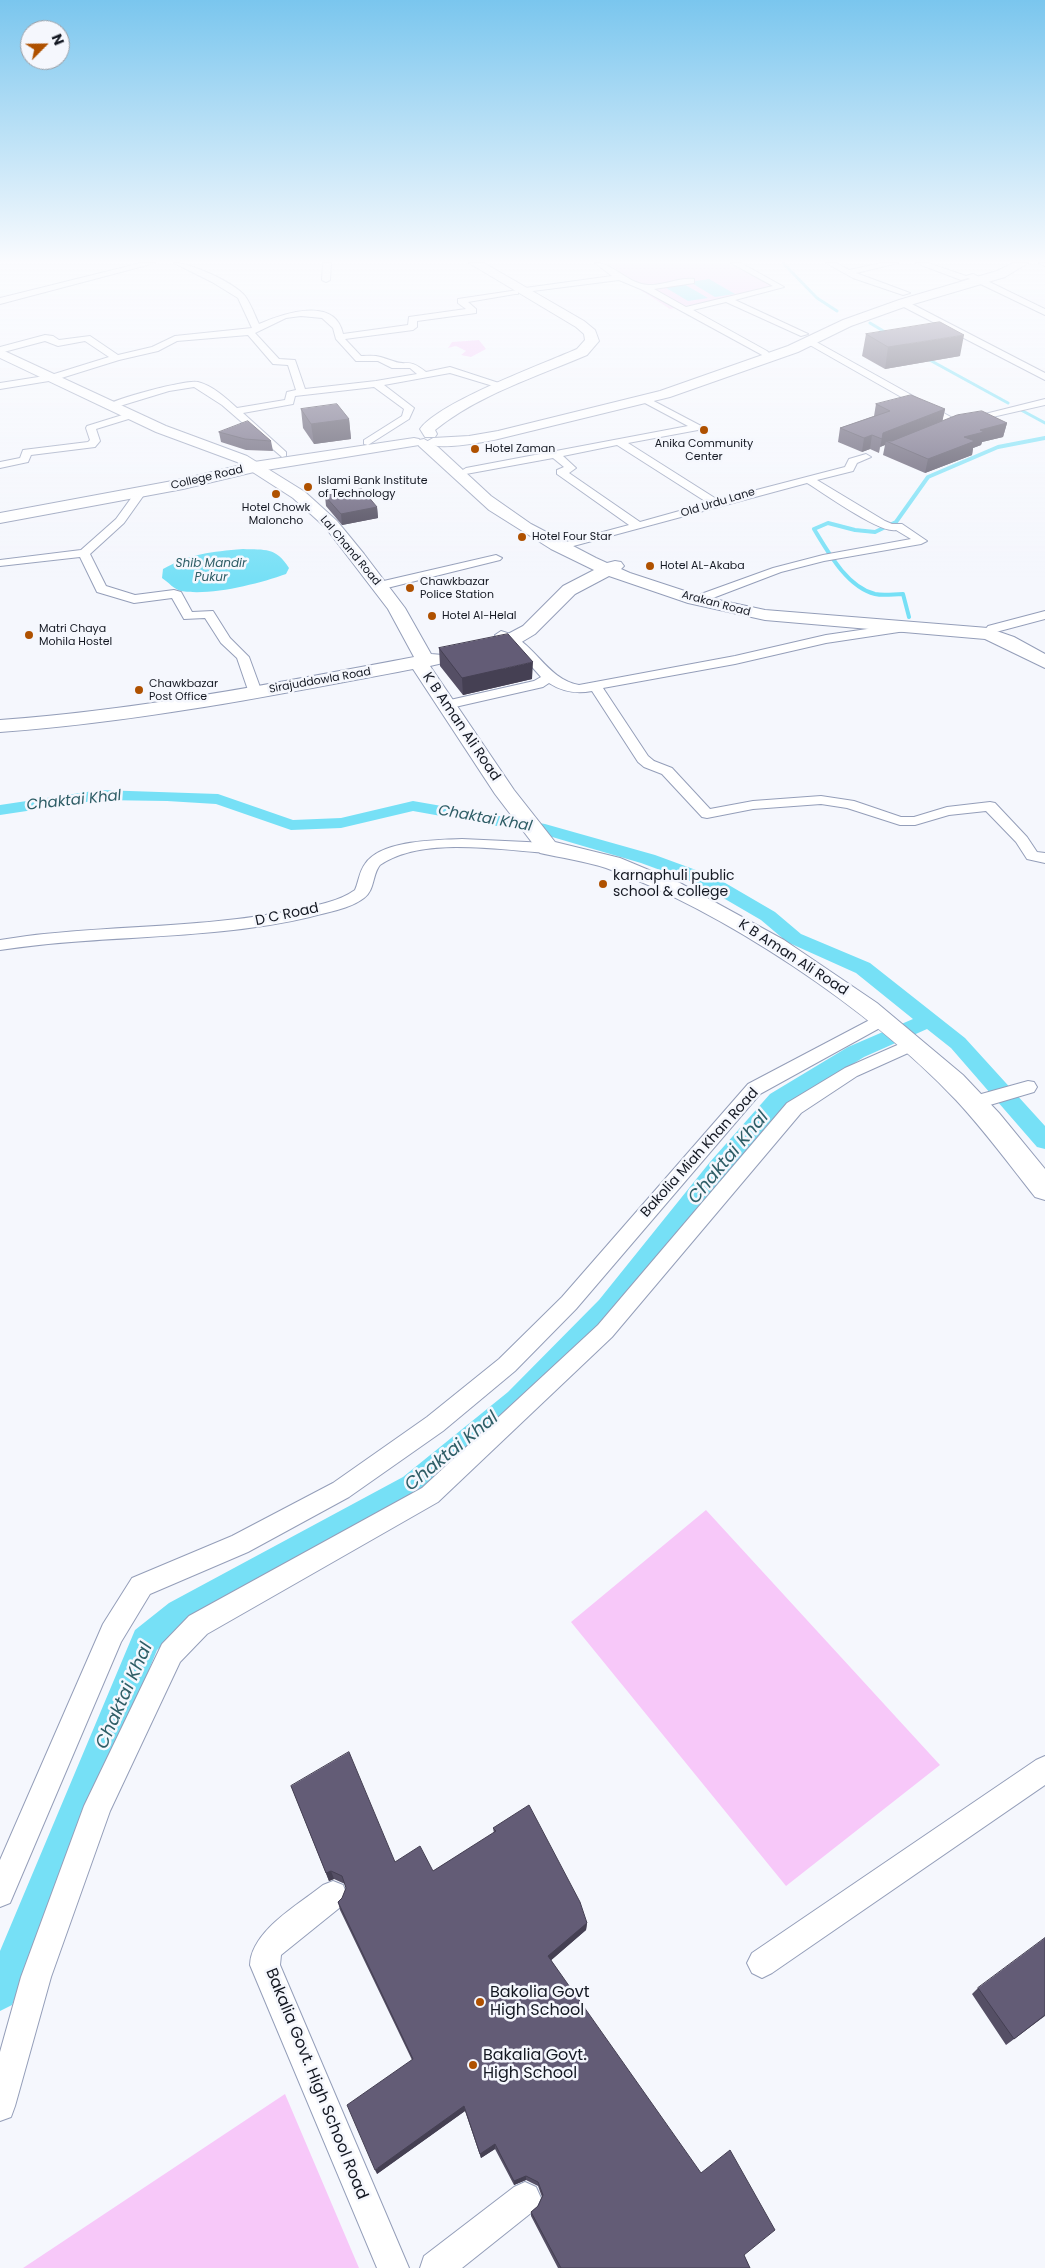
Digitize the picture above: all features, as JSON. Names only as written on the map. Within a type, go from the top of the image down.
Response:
[{"type":"main road","name":"Lal Chand Road","points":[[34,369],[161,429],[248,463],[299,495],[330,524],[396,608],[424,660]]},
{"type":"main road","points":[[426,440],[428,426],[446,414],[498,385],[539,369]]},
{"type":"main road","points":[[426,440],[476,433],[605,406],[656,392],[719,369]]},
{"type":"main road","points":[[426,440],[449,446],[459,441],[515,431],[646,400],[739,369]]},
{"type":"main road","name":"College Road","points":[[0,518],[141,492],[282,454],[368,442],[426,440]]},
{"type":"main road","name":"College Road","points":[[0,508],[248,463],[426,440]]},
{"type":"main road","name":"Arakan Road","points":[[426,440],[466,471],[503,504],[566,544],[607,567],[705,597],[771,612],[990,632],[1013,637],[1045,655]]},
{"type":"main road","name":"Arakan Road","points":[[426,440],[463,480],[495,506],[556,546],[607,567],[706,603],[765,615],[990,632],[1045,662]]},
{"type":"main road","name":"Sirajuddowla Road","points":[[0,726],[80,720],[250,694],[484,648],[507,637],[524,621],[537,600],[558,586],[607,567]]},
{"type":"main road","name":"Sirajuddowla Road","points":[[0,718],[74,713],[424,660],[453,649],[507,637]]},
{"type":"main road","name":"K B Aman Ali Road","points":[[424,660],[456,703],[520,804]]},
{"type":"main road","name":"K B Aman Ali Road","points":[[424,660],[520,804]]},
{"type":"main road","points":[[520,804],[554,849]]},
{"type":"main road","name":"K B Aman Ali Road","points":[[554,849],[603,860],[673,887],[763,936],[837,986],[911,1045]]},
{"type":"main road","points":[[911,1045],[955,1083],[1034,1164],[1045,1189]]},
{"type":"street","points":[[0,386],[52,378],[81,369]]},
{"type":"street","points":[[294,369],[301,392]]},
{"type":"street","points":[[417,369],[423,374]]},
{"type":"street","points":[[861,369],[955,423]]},
{"type":"street","points":[[1031,369],[1045,377]]},
{"type":"street","points":[[234,411],[290,402],[290,394],[376,384],[453,370],[498,385]]},
{"type":"street","points":[[110,406],[195,384],[234,411],[282,454]]},
{"type":"street","points":[[368,442],[409,412],[409,408],[376,384]]},
{"type":"street","points":[[466,471],[698,427],[646,400]]},
{"type":"street","points":[[928,434],[955,423],[1044,403]]},
{"type":"street","points":[[0,465],[24,460],[27,452],[91,445],[95,441],[91,428],[132,416]]},
{"type":"street","points":[[619,442],[716,504]]},
{"type":"street","points":[[555,454],[571,468],[561,472],[638,526]]},
{"type":"street","name":"Old Urdu Lane","points":[[566,544],[849,469],[853,461],[866,457]]},
{"type":"street","points":[[705,597],[777,570],[823,558],[921,541],[898,526],[886,525],[808,479]]},
{"type":"street","points":[[0,563],[84,553],[120,521],[141,492]]},
{"type":"street","points":[[84,553],[102,589],[134,599],[174,594],[177,595],[188,616],[209,614],[225,640],[242,657],[254,687]]},
{"type":"street","points":[[379,586],[496,558]]},
{"type":"street","points":[[990,632],[1045,615]]},
{"type":"street","points":[[507,637],[548,678],[569,689],[596,687],[735,660],[826,639],[905,627]]},
{"type":"street","points":[[456,703],[538,684],[548,678]]},
{"type":"street","points":[[596,687],[643,759],[671,775],[707,814],[753,805],[821,800],[849,804],[900,821],[914,821],[947,811],[990,806],[1022,840],[1032,856],[1045,858]]},
{"type":"street","name":"D C Road","points":[[0,945],[58,937],[155,932],[289,917],[355,897],[364,888],[366,874],[373,862],[397,850],[448,845],[554,849]]},
{"type":"street","name":"Bakolia Miah Khan Road","points":[[0,1893],[112,1633],[141,1586],[240,1544],[340,1490],[435,1424],[507,1365],[569,1303],[754,1089],[881,1020]]},
{"type":"street","points":[[0,2106],[36,1977],[98,1806],[171,1653],[198,1625],[430,1495],[605,1330],[794,1108],[851,1072],[911,1045]]},
{"type":"street","points":[[973,1103],[1028,1087]]},
{"type":"street","points":[[762,1963],[1045,1769]]},
{"type":"street","name":"Bakalia Govt. High School Road","points":[[333,1895],[271,1945],[265,1955],[266,1965],[393,2268]]},
{"type":"street","points":[[436,2268],[525,2198]]},
{"type":"shaded area","points":[[706,1510],[940,1765],[786,1886],[571,1622]]},
{"type":"shaded area","points":[[285,2094],[359,2268],[23,2268]]},
{"type":"water","name":"Shib Mandir Pukur","points":[[243,549],[264,550],[275,553],[289,568],[286,574],[262,582],[206,592],[181,591],[162,578],[163,569],[192,556]]},
{"type":"building","points":[[911,395],[945,409],[883,433],[882,439],[872,435],[864,438],[840,428],[890,411],[876,404]]},
{"type":"building","points":[[337,404],[349,419],[311,424],[301,409]]},
{"type":"building","points":[[982,411],[1007,423],[980,430],[984,432],[964,437],[975,441],[928,459],[886,441],[892,441],[957,415]]},
{"type":"building","points":[[248,421],[271,441],[245,439],[219,432]]},
{"type":"building","points":[[362,489],[377,507],[341,514],[325,496]]},
{"type":"building","points":[[508,634],[533,662],[462,678],[439,648]]},
{"type":"building","name":"Bakolia Govt High School","points":[[349,1752],[395,1862],[420,1846],[433,1871],[496,1831],[493,1828],[529,1805],[580,1902],[587,1923],[548,1956],[701,2173],[730,2150],[775,2230],[744,2255],[750,2268],[561,2268],[531,2212],[538,2206],[543,2195],[538,2182],[526,2176],[514,2181],[495,2144],[480,2154],[464,2106],[375,2170],[347,2105],[413,2059],[338,1902],[346,1888],[342,1876],[331,1871],[326,1873],[291,1786]]},
{"type":"building","points":[[1045,1938],[1045,2015],[1014,2039],[978,1988]]},
{"type":"waterway","points":[[946,369],[1008,403]]},
{"type":"waterway","points":[[1021,410],[1045,423]]},
{"type":"waterway","points":[[909,617],[903,594],[875,594],[856,584],[839,568],[814,529],[828,523],[855,530],[875,532],[896,522],[928,477],[998,447],[1045,438]]},
{"type":"waterway","name":"Chaktai Khal","points":[[0,810],[100,795],[167,796],[218,799],[291,825],[341,823],[413,806],[463,813],[545,829],[648,859],[708,881],[768,916],[794,938],[863,968],[929,1020]]},
{"type":"waterway","name":"Chaktai Khal","points":[[0,1993],[146,1640],[179,1613],[413,1486],[517,1400],[608,1307],[718,1168],[778,1100],[856,1052],[929,1020]]},
{"type":"waterway","name":"Chaktai Khal","points":[[929,1020],[958,1043],[1045,1141]]},
{"type":"place","name":"Anika Community Center","points":[[704,430]]},
{"type":"place","name":"Hotel Zaman","points":[[475,449]]},
{"type":"place","name":"Islami Bank Institute of Technology","points":[[308,487]]},
{"type":"place","name":"Hotel Chowk Maloncho","points":[[276,494]]},
{"type":"place","name":"Hotel Four Star","points":[[522,537]]},
{"type":"place","name":"Hotel AL-Akaba","points":[[650,566]]},
{"type":"place","name":"Chawkbazar Police Station","points":[[410,588]]},
{"type":"place","name":"Hotel Al-Helal","points":[[432,616]]},
{"type":"place","name":"Matri Chaya Mohila Hostel","points":[[29,635]]},
{"type":"place","name":"Chawkbazar Post Office","points":[[139,690]]},
{"type":"place","name":"karnaphuli public school & college","points":[[603,884]]},
{"type":"place","name":"Bakolia Govt High School","points":[[480,2002]]},
{"type":"place","name":"Bakalia Govt. High School","points":[[473,2065]]}]
